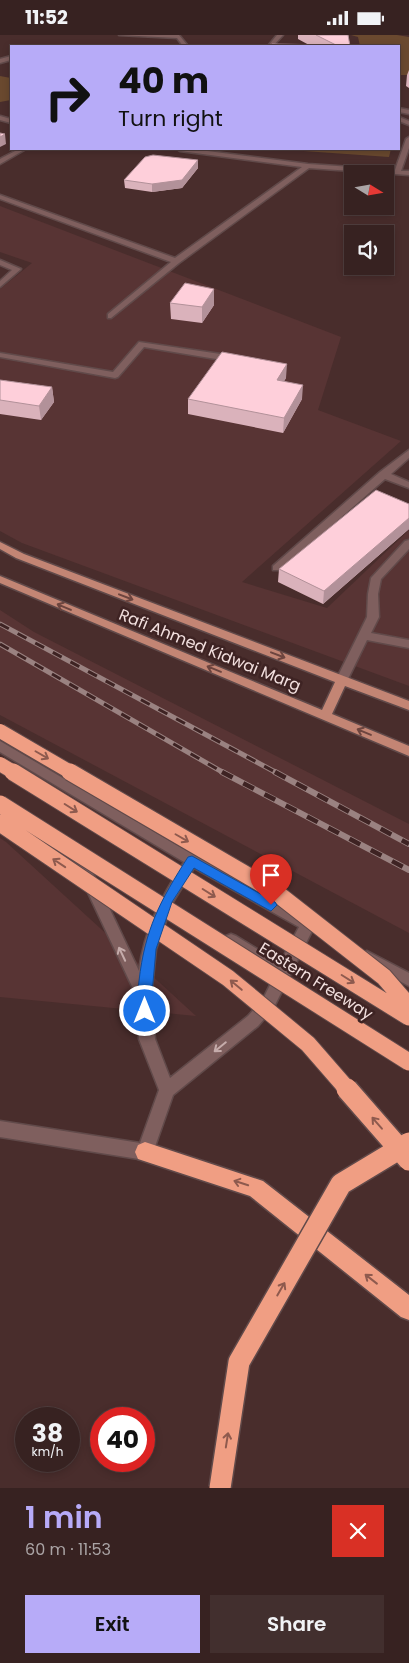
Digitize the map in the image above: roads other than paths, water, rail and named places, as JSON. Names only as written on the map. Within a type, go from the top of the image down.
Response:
[{"type":"highway","points":[[0,731],[274,891],[384,977],[409,1006]]},
{"type":"highway","name":"Eastern Freeway","points":[[0,764],[409,1017]]},
{"type":"highway","name":"Eastern Freeway","points":[[0,804],[409,1062]]},
{"type":"highway","points":[[0,823],[228,979],[308,1045],[409,1160]]},
{"type":"highway","points":[[220,1488],[239,1362],[341,1183],[409,1143]]},
{"type":"highway","points":[[145,1152],[256,1188],[409,1309]]},
{"type":"main road","name":"Rafi Ahmed Kidwai Marg","points":[[0,545],[29,559],[409,706]]},
{"type":"main road","name":"Rafi Ahmed Kidwai Marg","points":[[0,579],[409,751]]},
{"type":"main road","points":[[325,715],[342,680]]},
{"type":"street","points":[[122,35],[179,37],[184,45]]},
{"type":"street","points":[[271,45],[280,35]]},
{"type":"street","points":[[397,173],[409,139]]},
{"type":"street","points":[[0,162],[21,150]]},
{"type":"street","points":[[188,150],[308,166],[409,173]]},
{"type":"street","points":[[111,317],[176,261],[308,166]]},
{"type":"street","points":[[0,197],[176,261]]},
{"type":"street","points":[[0,262],[17,269],[0,285]]},
{"type":"street","points":[[0,355],[115,375],[142,344],[244,361]]},
{"type":"street","points":[[277,568],[409,453]]},
{"type":"street","points":[[383,474],[409,485]]},
{"type":"street","points":[[342,680],[373,617],[373,594],[376,578],[409,543]]},
{"type":"street","points":[[365,636],[409,643]]},
{"type":"street","points":[[0,745],[192,861],[409,980]]},
{"type":"street","points":[[0,796],[409,1052]]},
{"type":"street","points":[[70,840],[144,997]]},
{"type":"street","points":[[167,1090],[147,1039],[144,997],[149,949],[167,900],[192,861]]},
{"type":"street","points":[[0,1129],[145,1152],[167,1090],[253,1021],[268,1004],[307,924]]},
{"type":"railway","points":[[0,624],[277,773]]},
{"type":"railway","points":[[0,644],[224,773]]},
{"type":"railway","points":[[222,772],[409,870]]},
{"type":"railway","points":[[275,772],[409,844]]}]
